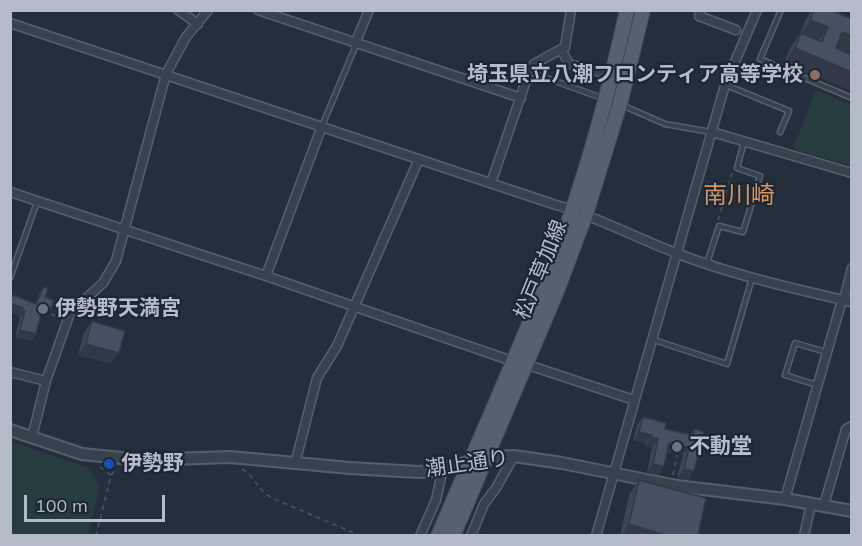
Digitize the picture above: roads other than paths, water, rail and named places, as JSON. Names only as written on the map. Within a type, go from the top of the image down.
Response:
[{"type":"main road","name":"松戸草加線","points":[[453,536],[487,457],[542,289],[572,209],[606,99],[627,10]]},
{"type":"main road","name":"松戸草加線","points":[[438,536],[519,362],[557,291],[586,214],[620,104],[643,10]]},
{"type":"street","points":[[178,10],[198,24]]},
{"type":"street","points":[[32,437],[46,381],[70,313],[109,276],[116,261],[166,74],[186,38],[208,10]]},
{"type":"street","points":[[258,10],[521,98]]},
{"type":"street","points":[[356,44],[369,10]]},
{"type":"street","points":[[491,183],[529,72],[534,64],[565,47],[571,10]]},
{"type":"street","points":[[701,10],[699,16],[736,30]]},
{"type":"street","points":[[596,536],[725,85],[757,10]]},
{"type":"street","points":[[10,23],[572,209],[677,254],[846,301]]},
{"type":"street","points":[[561,49],[569,64],[612,75]]},
{"type":"street","points":[[266,276],[322,126]]},
{"type":"street","points":[[712,132],[852,172]]},
{"type":"street","points":[[295,464],[313,389],[321,371],[332,357],[419,159]]},
{"type":"street","points":[[10,192],[634,400]]},
{"type":"street","points":[[785,498],[827,352],[846,301],[852,268]]},
{"type":"street","points":[[10,372],[46,381]]},
{"type":"street","points":[[824,505],[846,429],[852,426]]},
{"type":"street","name":"潮止通り","points":[[10,430],[82,454],[142,460],[230,457],[295,464],[419,472],[487,457],[514,456],[672,485],[785,498],[852,511]]},
{"type":"street","points":[[471,536],[484,504],[514,456]]},
{"type":"street","points":[[420,536],[436,500],[443,468]]},
{"type":"street","points":[[804,536],[812,504]]},
{"type":"lane","points":[[781,10],[760,59],[852,98]]},
{"type":"lane","points":[[322,126],[356,44]]},
{"type":"lane","points":[[529,72],[606,99]]},
{"type":"lane","points":[[725,85],[789,111],[780,132]]},
{"type":"lane","points":[[620,104],[665,124],[712,132]]},
{"type":"lane","points":[[707,263],[718,226],[743,232],[760,176],[737,168],[744,142]]},
{"type":"lane","points":[[10,278],[37,201]]},
{"type":"lane","points":[[652,340],[727,364],[753,277]]},
{"type":"lane","points":[[818,385],[785,375],[795,343],[827,352]]},
{"type":"place","name":"埼玉県立八潮フロンティア高等学校","points":[[815,75]]},
{"type":"place","name":"伊勢野天満宮","points":[[43,309]]},
{"type":"place","name":"不動堂","points":[[677,447]]},
{"type":"place","name":"伊勢野","points":[[109,464]]},
{"type":"district","name":"南川崎","points":[[739,196]]}]
